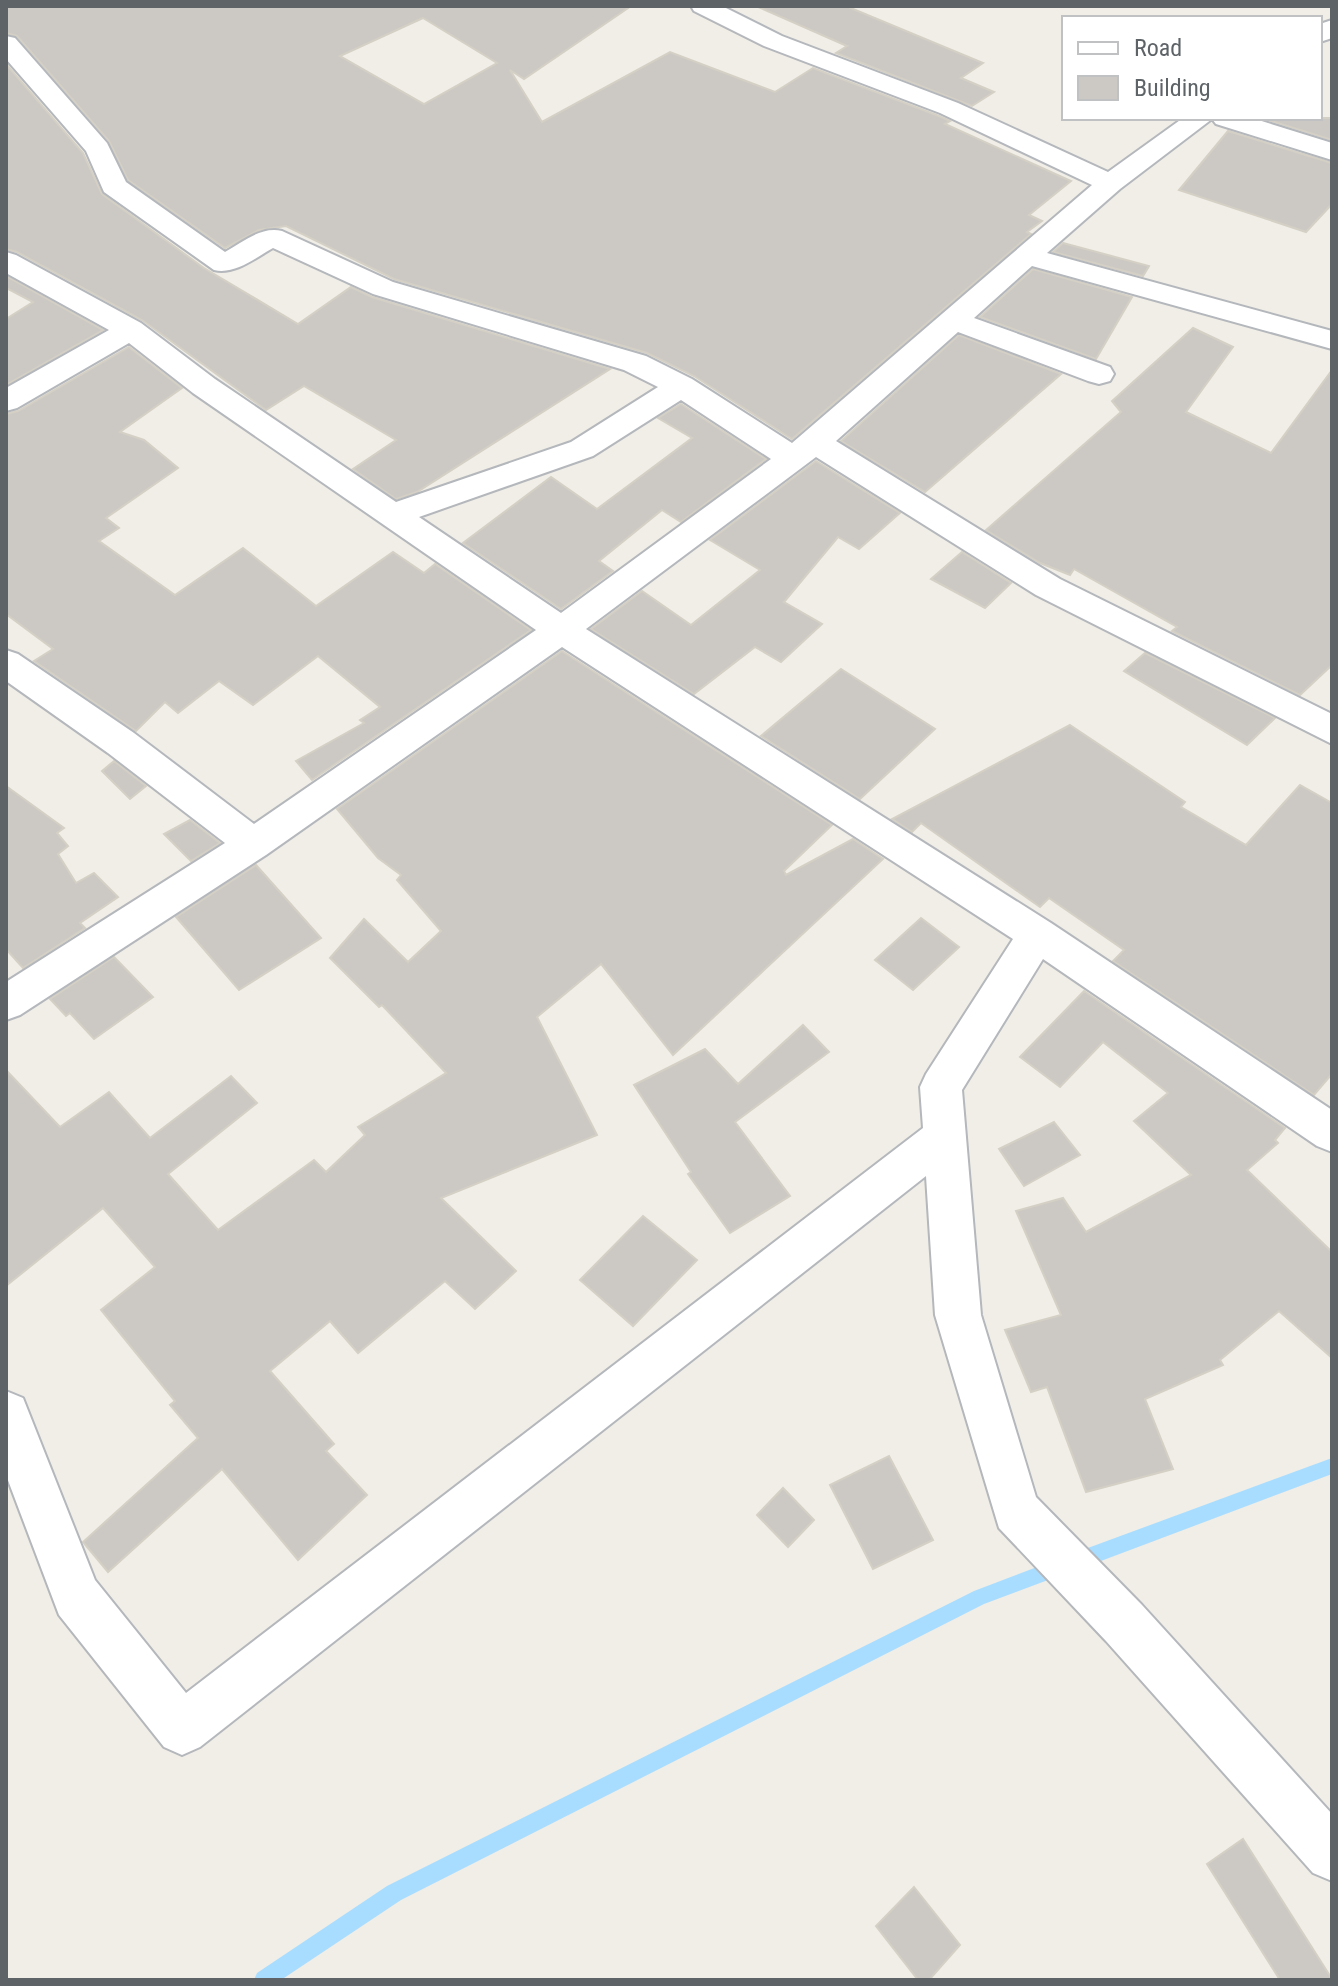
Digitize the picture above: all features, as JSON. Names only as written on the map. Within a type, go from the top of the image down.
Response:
[{"type":"street","points":[[703,6],[773,41],[949,108],[1110,183]]},
{"type":"street","points":[[6,43],[98,149],[114,186],[224,264],[272,237],[383,288],[635,363],[804,450],[1048,587],[1332,730]]},
{"type":"street","points":[[6,1003],[253,844],[561,630],[804,450],[1110,183],[1197,120]]},
{"type":"street","points":[[1231,120],[1332,152]]},
{"type":"street","points":[[1026,256],[1332,340]]},
{"type":"street","points":[[6,261],[131,330],[204,386],[561,630],[1037,934],[1332,1133]]},
{"type":"street","points":[[955,321],[1099,374]]},
{"type":"street","points":[[6,401],[131,330]]},
{"type":"street","points":[[392,515],[582,449],[681,386]]},
{"type":"street","points":[[6,663],[121,743],[253,844]]},
{"type":"street","points":[[1037,934],[941,1087],[958,1315],[1016,1511],[1124,1623],[1332,1854]]},
{"type":"street","points":[[6,1414],[77,1597],[182,1729],[944,1137]]},
{"type":"building","points":[[6,6],[631,6],[524,79],[510,70],[542,122],[670,52],[775,92],[813,68],[939,116],[950,121],[945,124],[1071,181],[1029,215],[1042,221],[1027,232],[1031,234],[792,439],[694,376],[647,353],[394,279],[286,226],[259,230],[225,248],[128,180],[109,141],[17,36],[6,33]],"holes":[[[423,18],[497,63],[424,104],[340,56]]]},
{"type":"building","points":[[756,6],[846,6],[983,63],[961,78],[994,92],[972,106],[836,53],[847,46]]},
{"type":"building","points":[[6,64],[83,153],[102,194],[204,268],[298,324],[351,287],[372,297],[610,369],[417,492],[396,499],[353,469],[396,440],[304,386],[266,410],[142,320],[17,252],[6,249]]},
{"type":"building","points":[[1332,118],[1332,140],[1268,120]]},
{"type":"building","points":[[1228,131],[1332,163],[1332,204],[1306,232],[1179,190]]},
{"type":"building","points":[[1063,243],[1149,266],[1143,276],[1053,252]]},
{"type":"building","points":[[1033,269],[1132,297],[1096,359],[980,317]]},
{"type":"building","points":[[6,276],[103,330],[6,385],[6,319],[33,302],[6,288]]},
{"type":"building","points":[[1193,328],[1233,347],[1186,412],[1271,453],[1332,370],[1332,665],[1300,695],[1172,631],[1177,627],[1074,569],[1070,575],[1040,563],[986,530],[1121,412],[1112,401]]},
{"type":"building","points":[[959,335],[1061,374],[925,492],[841,441]]},
{"type":"building","points":[[129,347],[182,388],[120,432],[144,440],[178,468],[106,518],[119,528],[99,541],[175,595],[243,548],[316,606],[393,552],[424,573],[435,564],[531,630],[312,780],[296,761],[364,723],[360,720],[380,707],[318,656],[253,705],[219,681],[178,713],[165,702],[136,731],[34,661],[53,649],[6,614],[6,414],[18,411]]},
{"type":"building","points":[[681,404],[766,459],[681,522],[662,510],[599,561],[613,571],[561,609],[463,543],[551,477],[597,509],[692,438],[658,418]]},
{"type":"building","points":[[816,461],[900,513],[859,549],[838,537],[784,602],[822,624],[781,662],[755,647],[694,694],[591,629],[642,591],[691,625],[760,570],[710,540]]},
{"type":"building","points":[[962,552],[1011,583],[985,608],[931,579]]},
{"type":"building","points":[[562,651],[832,825],[784,871],[786,875],[853,839],[883,859],[673,1055],[601,964],[537,1017],[597,1135],[441,1198],[516,1271],[475,1309],[445,1281],[358,1353],[330,1321],[270,1371],[334,1444],[326,1451],[367,1495],[298,1560],[222,1469],[108,1572],[83,1542],[198,1438],[170,1405],[175,1401],[101,1310],[155,1267],[103,1208],[6,1286],[6,1070],[60,1127],[109,1092],[150,1138],[231,1076],[257,1103],[168,1174],[218,1230],[314,1160],[326,1172],[365,1135],[358,1127],[446,1073],[382,1005],[379,1007],[330,958],[364,919],[408,962],[441,931],[397,880],[401,875],[378,858],[337,809]]},
{"type":"building","points":[[1145,653],[1275,718],[1247,745],[1124,671]]},
{"type":"building","points":[[841,669],[935,729],[860,799],[761,736]]},
{"type":"building","points":[[1070,725],[1185,802],[1181,807],[1246,845],[1300,785],[1332,803],[1332,1074],[1314,1095],[1113,961],[1124,950],[1049,898],[1040,907],[921,823],[912,832],[892,819]]},
{"type":"building","points":[[114,761],[146,786],[130,799],[102,771]]},
{"type":"building","points":[[6,786],[64,828],[57,833],[68,846],[58,854],[76,883],[94,873],[118,897],[80,923],[85,928],[23,968],[6,949]]},
{"type":"building","points":[[190,820],[220,843],[191,861],[164,834]]},
{"type":"building","points":[[256,865],[321,938],[239,990],[176,917]]},
{"type":"building","points":[[921,918],[959,947],[913,990],[875,960]]},
{"type":"building","points":[[114,957],[153,997],[94,1039],[70,1013],[66,1016],[50,999]]},
{"type":"building","points":[[1084,991],[1285,1128],[1275,1140],[1278,1143],[1247,1170],[1332,1252],[1332,1358],[1279,1311],[1220,1360],[1223,1365],[1145,1399],[1173,1469],[1086,1492],[1047,1387],[1031,1392],[1005,1330],[1061,1315],[1016,1211],[1063,1198],[1086,1232],[1191,1175],[1134,1121],[1168,1093],[1103,1042],[1060,1087],[1020,1057]]},
{"type":"building","points":[[803,1025],[829,1052],[735,1122],[790,1196],[730,1233],[688,1174],[691,1172],[634,1085],[705,1049],[738,1084]]},
{"type":"building","points":[[1054,1122],[1080,1155],[1024,1186],[999,1149]]},
{"type":"building","points":[[643,1216],[697,1260],[633,1326],[580,1280]]},
{"type":"building","points":[[889,1456],[933,1540],[873,1569],[830,1485]]},
{"type":"building","points":[[783,1488],[814,1520],[788,1547],[757,1515]]},
{"type":"building","points":[[1243,1839],[1332,1980],[1280,1980],[1207,1864]]},
{"type":"building","points":[[914,1887],[960,1945],[929,1980],[918,1980],[876,1926]]},
{"type":"waterway","points":[[1077,1561],[1332,1466]]},
{"type":"waterway","points":[[264,1980],[394,1893],[980,1597],[1058,1568]]}]
